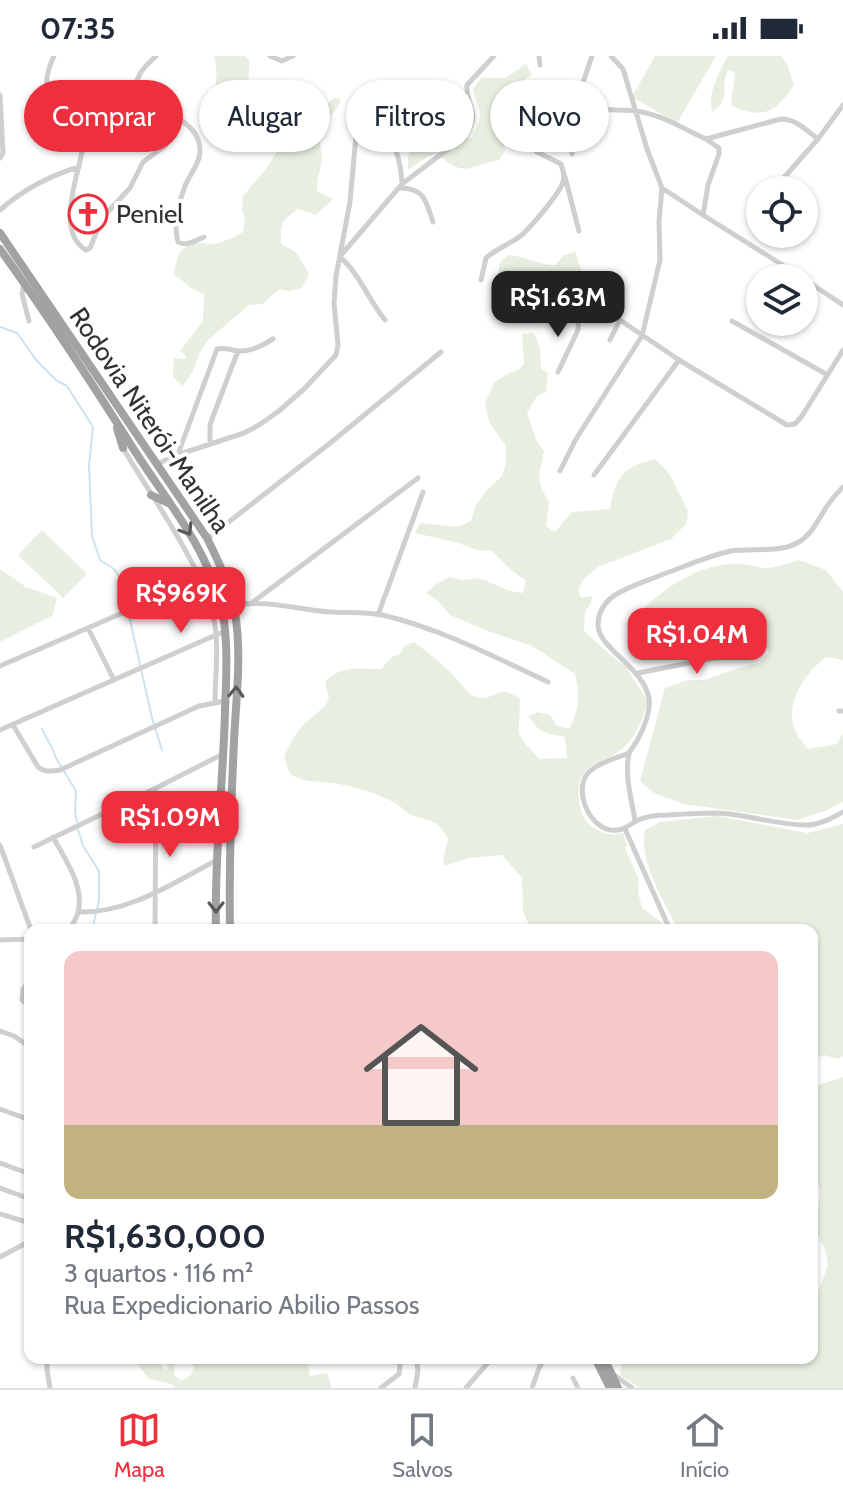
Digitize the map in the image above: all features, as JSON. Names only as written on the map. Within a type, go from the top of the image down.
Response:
[{"type":"highway","name":"Rodovia Niterói-Manilha","points":[[0,233],[207,538],[228,586],[238,652],[229,868],[230,924]]},
{"type":"highway","name":"Rodovia Niterói-Manilha","points":[[0,249],[187,528],[211,571],[221,602],[225,701],[216,924]]},
{"type":"highway","points":[[114,416],[123,448]]},
{"type":"highway","points":[[151,495],[170,504]]},
{"type":"highway","points":[[598,1364],[610,1388]]},
{"type":"highway","points":[[607,1364],[618,1388]]},
{"type":"street","points":[[54,56],[49,66],[48,103],[56,115],[84,140],[69,220],[81,248],[90,248],[103,217],[130,188],[143,162],[157,152]]},
{"type":"street","points":[[137,80],[156,56]]},
{"type":"street","points":[[270,56],[282,61],[293,56]]},
{"type":"street","points":[[341,256],[401,186],[465,136],[474,119],[467,85],[494,56]]},
{"type":"street","points":[[539,56],[540,65]]},
{"type":"street","points":[[584,80],[592,56]]},
{"type":"street","points":[[560,471],[576,439],[642,336],[660,260],[662,188],[623,69],[611,56]]},
{"type":"street","points":[[0,95],[3,153],[0,158]]},
{"type":"street","points":[[785,176],[843,105]]},
{"type":"street","points":[[609,109],[645,112],[706,139],[719,148],[703,215]]},
{"type":"street","points":[[706,139],[781,119],[796,122],[818,139]]},
{"type":"street","points":[[183,121],[199,143],[200,153],[185,185],[176,232],[181,244],[204,237]]},
{"type":"street","points":[[157,464],[259,425],[304,389],[336,355],[336,276],[355,152]]},
{"type":"street","points":[[397,152],[401,186]]},
{"type":"street","points":[[537,152],[561,164],[579,231]]},
{"type":"street","points":[[0,210],[37,183],[80,167]]},
{"type":"street","points":[[481,280],[486,258],[529,228],[559,190],[564,172]]},
{"type":"street","points":[[401,186],[421,194],[433,222]]},
{"type":"street","points":[[662,188],[782,264]]},
{"type":"street","points":[[341,256],[385,320]]},
{"type":"street","points":[[539,278],[539,292],[546,303],[564,312],[599,309],[613,312],[642,336],[787,425],[795,424],[802,416],[843,350]]},
{"type":"street","points":[[24,283],[22,294],[29,321]]},
{"type":"street","points":[[818,288],[843,305]]},
{"type":"street","points":[[558,372],[578,330],[579,312]]},
{"type":"street","points":[[610,340],[620,320]]},
{"type":"street","points":[[732,321],[826,374]]},
{"type":"street","points":[[177,455],[217,349],[254,349],[273,339]]},
{"type":"street","points":[[210,443],[212,419],[238,351]]},
{"type":"street","points":[[207,538],[441,352]]},
{"type":"street","points":[[594,475],[679,360]]},
{"type":"street","points":[[123,448],[199,578],[221,633],[215,702]]},
{"type":"street","points":[[253,602],[418,478]]},
{"type":"street","points":[[635,821],[628,783],[629,753],[638,739],[650,703],[649,696],[638,673],[601,638],[597,628],[602,608],[611,598],[627,589],[703,559],[731,551],[790,547],[800,542],[843,487]]},
{"type":"street","points":[[378,615],[423,492]]},
{"type":"street","points":[[0,666],[211,571]]},
{"type":"street","points":[[233,606],[253,602],[330,613],[378,615],[438,633],[548,682]]},
{"type":"street","points":[[88,628],[114,680]]},
{"type":"street","points":[[0,730],[221,633]]},
{"type":"street","points":[[638,673],[750,651]]},
{"type":"street","points":[[13,725],[38,767],[49,772],[63,769],[199,706],[225,701]]},
{"type":"street","points":[[629,753],[589,772],[584,780],[584,802],[593,820],[610,830],[625,829],[635,821],[661,815],[719,813],[811,825],[843,812]]},
{"type":"street","points":[[34,847],[224,754]]},
{"type":"street","points":[[155,924],[156,788]]},
{"type":"street","points":[[625,829],[667,924]]},
{"type":"street","points":[[53,837],[77,888],[78,912],[73,924]]},
{"type":"street","points":[[0,845],[29,924]]},
{"type":"street","points":[[78,912],[103,911],[156,892],[217,860]]},
{"type":"street","points":[[0,940],[24,939]]},
{"type":"street","points":[[0,1031],[24,1043]]},
{"type":"street","points":[[0,1109],[24,1118]]},
{"type":"street","points":[[0,1163],[24,1172]]},
{"type":"street","points":[[0,1188],[24,1197]]},
{"type":"street","points":[[0,1214],[24,1221]]},
{"type":"street","points":[[0,1257],[24,1244]]},
{"type":"street","points":[[47,1364],[50,1388]]},
{"type":"street","points":[[381,1388],[399,1374],[399,1364]]},
{"type":"street","points":[[415,1388],[417,1364]]},
{"type":"street","points":[[466,1388],[487,1364]]},
{"type":"street","points":[[532,1388],[541,1364]]},
{"type":"street","points":[[612,1374],[632,1388]]},
{"type":"street","points":[[573,1378],[578,1388]]},
{"type":"green space","points":[[214,56],[245,56],[250,62],[249,80],[216,80]]},
{"type":"green space","points":[[655,56],[716,56],[677,123],[632,97]]},
{"type":"green space","points":[[728,56],[781,56],[794,85],[781,102],[768,111],[743,110],[732,106],[735,73],[728,70],[724,97],[712,112],[712,90]]},
{"type":"green space","points":[[526,64],[532,75],[524,80],[490,80],[490,152],[504,152],[499,160],[467,169],[447,162],[437,154],[408,170],[410,152],[474,152],[474,134],[480,112],[474,88],[481,78],[505,78]]},
{"type":"green space","points":[[334,98],[341,99],[330,117],[330,102]]},
{"type":"green space","points":[[277,152],[321,152],[317,191],[333,199],[316,215],[298,209],[281,227],[281,244],[296,252],[309,274],[302,288],[289,291],[279,289],[263,304],[249,305],[209,339],[183,386],[173,377],[174,358],[186,359],[180,351],[203,321],[204,294],[174,275],[180,253],[193,244],[212,244],[243,232],[243,196]]},
{"type":"green space","points":[[575,252],[583,274],[610,300],[604,306],[564,304],[533,294],[518,305],[500,293],[500,262],[509,255],[555,265],[564,255]]},
{"type":"green space","points":[[534,333],[540,348],[541,369],[548,373],[546,392],[537,396],[527,413],[537,442],[544,451],[539,477],[549,502],[546,526],[555,532],[572,512],[610,509],[615,488],[623,475],[635,466],[655,459],[669,473],[688,511],[687,523],[671,539],[598,567],[584,579],[578,590],[581,598],[592,596],[585,612],[584,631],[625,666],[648,701],[640,724],[626,745],[593,765],[581,777],[580,809],[588,823],[597,830],[623,833],[625,848],[639,880],[642,908],[664,924],[528,924],[523,911],[522,878],[502,855],[469,858],[444,866],[448,839],[436,823],[408,813],[391,801],[369,792],[339,784],[309,781],[290,774],[284,757],[304,724],[325,706],[329,698],[325,682],[331,676],[351,669],[381,669],[392,657],[400,654],[405,645],[414,642],[472,695],[481,698],[506,692],[520,699],[519,733],[523,741],[539,759],[567,758],[565,737],[544,732],[529,716],[538,712],[550,715],[557,726],[569,729],[578,702],[575,674],[532,646],[450,615],[426,593],[450,577],[461,580],[479,578],[523,593],[526,580],[490,550],[480,551],[415,533],[420,523],[457,527],[471,521],[476,505],[502,476],[506,446],[489,422],[485,403],[494,383],[524,364],[522,334]]},
{"type":"green space","points":[[42,530],[87,574],[63,598],[18,555]]},
{"type":"green space","points":[[799,560],[826,570],[843,592],[843,660],[826,657],[811,671],[799,688],[792,718],[795,731],[808,749],[837,744],[843,733],[843,802],[797,820],[683,804],[654,793],[640,781],[665,688],[688,680],[705,680],[759,663],[769,653],[761,637],[741,636],[680,659],[658,655],[634,639],[632,621],[664,591],[703,570],[736,564],[767,568]]},
{"type":"green space","points":[[0,569],[26,587],[57,598],[53,615],[0,642]]},
{"type":"green space","points":[[717,816],[808,833],[843,824],[843,1056],[838,1059],[824,1055],[818,1058],[818,924],[675,924],[645,855],[645,830],[660,822]]},
{"type":"green space","points":[[843,1077],[843,1388],[640,1388],[620,1375],[621,1364],[818,1364],[818,1292],[828,1265],[818,1236],[819,1085]]},
{"type":"green space","points":[[138,1364],[161,1364],[164,1370],[168,1369],[167,1364],[175,1364],[174,1375],[181,1381],[190,1376],[194,1367],[190,1364],[308,1364],[310,1376],[327,1373],[332,1388],[175,1388],[171,1384],[149,1379]]},
{"type":"waterway","points":[[0,327],[17,333],[37,361],[57,381],[67,386],[93,427],[89,465],[92,536],[100,560],[114,569],[121,580],[162,750]]},
{"type":"waterway","points":[[42,729],[76,791],[77,822]]},
{"type":"waterway","points":[[78,829],[83,846],[99,871],[99,900],[93,924]]},
{"type":"place","name":"Peniel","points":[[88,214]]}]
